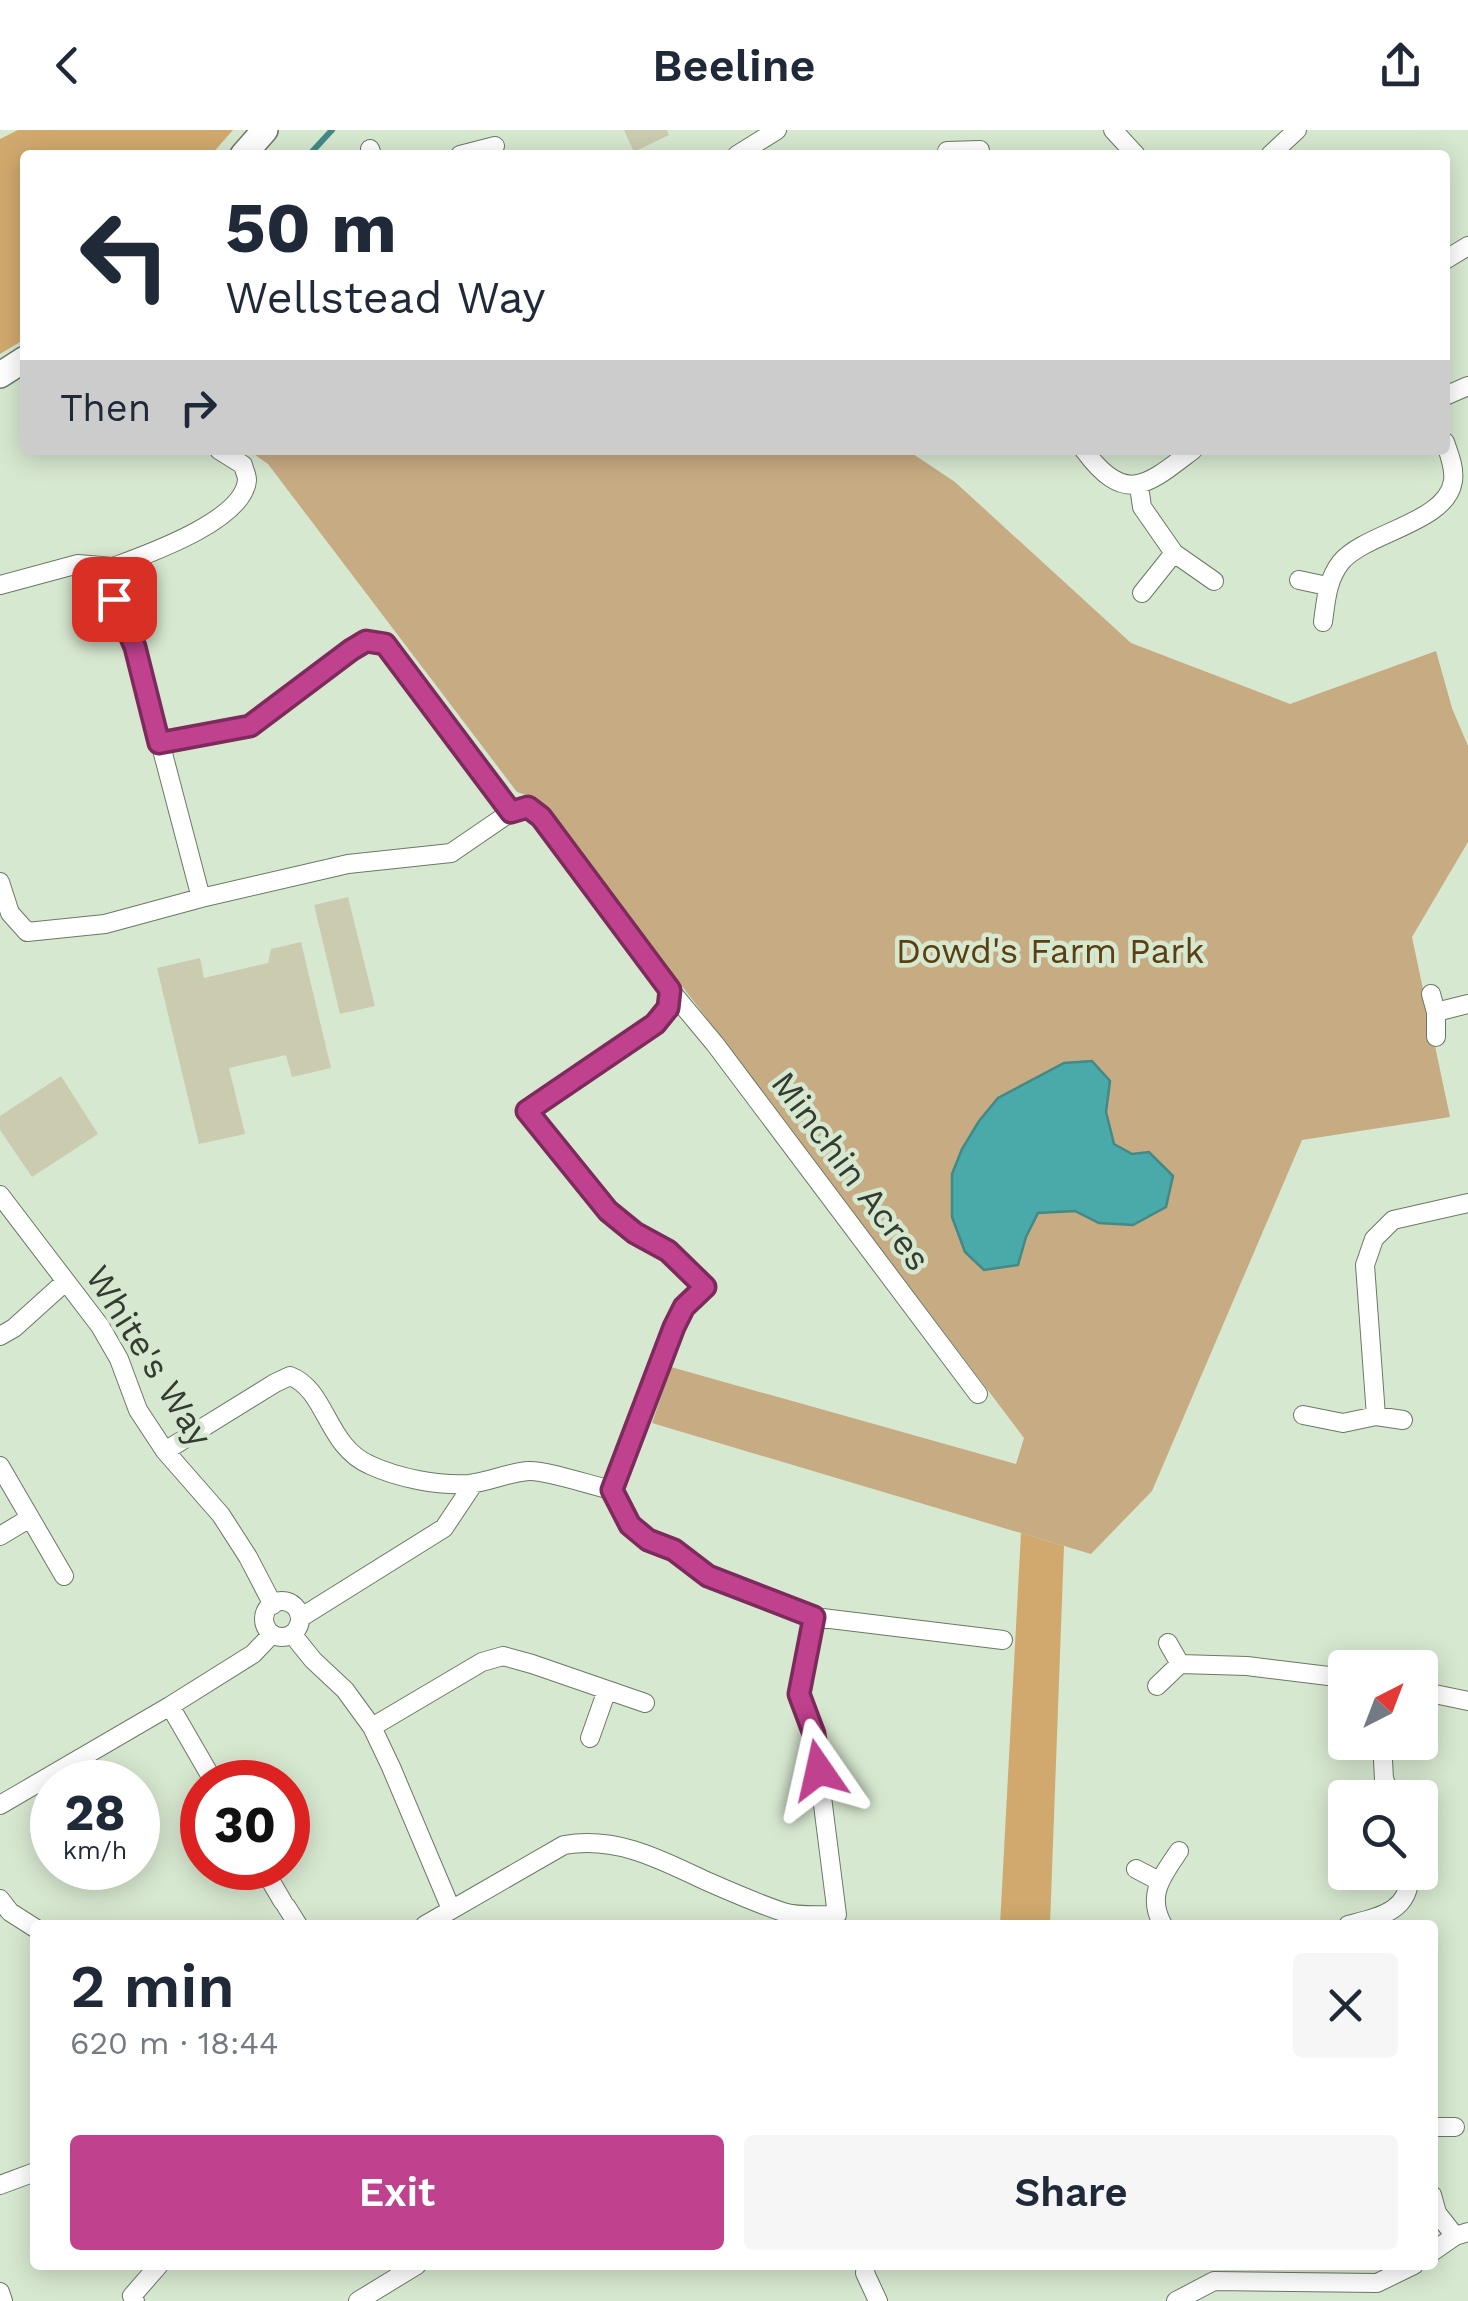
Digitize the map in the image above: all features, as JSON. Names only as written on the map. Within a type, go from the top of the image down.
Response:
[{"type":"main road","points":[[247,150],[265,130]]},
{"type":"street","points":[[746,150],[778,130]]},
{"type":"street","points":[[1275,150],[1296,130]]},
{"type":"street","points":[[0,585],[78,564],[112,568],[204,529],[228,511],[242,495],[247,480],[243,465],[228,455]]},
{"type":"street","points":[[1088,455],[1116,481],[1139,486],[1187,455]]},
{"type":"street","points":[[1323,622],[1327,586],[1341,562],[1358,548],[1425,516],[1460,483],[1449,455]]},
{"type":"street","points":[[1139,486],[1142,507],[1174,554],[1214,581]]},
{"type":"street","points":[[1142,593],[1174,554]]},
{"type":"street","points":[[112,568],[114,599],[135,647],[200,898]]},
{"type":"street","points":[[1300,580],[1327,586]]},
{"type":"street","points":[[0,882],[10,913],[26,932],[105,924],[348,864],[452,853],[511,812],[385,644],[366,641],[351,650],[250,726],[159,743]]},
{"type":"street","name":"Minchin Acres","points":[[511,812],[528,807],[541,817],[978,1394]]},
{"type":"street","points":[[670,990],[668,1008],[655,1024],[527,1111],[608,1211],[635,1233],[668,1251],[705,1287],[684,1307],[674,1327],[612,1490],[630,1525],[648,1540],[674,1550],[708,1576],[814,1617],[1003,1640]]},
{"type":"street","points":[[1436,1037],[1434,1003],[1468,1004]]},
{"type":"street","name":"White's Way","points":[[0,1195],[100,1326],[119,1359],[138,1410],[165,1451],[221,1515],[248,1557],[273,1604],[264,1620],[272,1634]]},
{"type":"street","points":[[1376,1416],[1365,1265],[1374,1239],[1394,1220],[1468,1202]]},
{"type":"street","points":[[0,1336],[65,1282]]},
{"type":"street","points":[[165,1451],[290,1376],[302,1381],[313,1393],[340,1442],[366,1464],[442,1483],[474,1483],[531,1470],[612,1490]]},
{"type":"street","points":[[1303,1416],[1342,1423],[1376,1416],[1402,1420]]},
{"type":"street","points":[[0,1466],[64,1576]]},
{"type":"street","points":[[0,1804],[170,1706],[252,1654],[272,1634],[284,1637],[444,1528],[474,1483]]},
{"type":"street","points":[[0,1536],[30,1518]]},
{"type":"street","points":[[273,1604],[288,1603],[298,1610],[296,1626],[313,1660],[344,1690],[372,1728],[391,1767],[438,1919],[564,1845],[582,1842],[608,1843],[658,1857],[788,1914],[838,1920],[814,1734],[799,1694],[814,1617]]},
{"type":"street","points":[[1168,1643],[1180,1664]]},
{"type":"street","points":[[372,1728],[482,1662],[503,1656],[645,1703]]},
{"type":"street","points":[[1156,1686],[1180,1664],[1247,1666],[1328,1676]]},
{"type":"street","points":[[590,1738],[606,1690]]},
{"type":"street","points":[[1438,1695],[1468,1701]]},
{"type":"street","points":[[170,1706],[201,1760]]},
{"type":"street","points":[[1160,1920],[1155,1912],[1159,1882],[1179,1852]]},
{"type":"street","points":[[1136,1869],[1159,1882]]},
{"type":"street","points":[[276,1890],[295,1920]]},
{"type":"street","points":[[1363,1920],[1396,1909],[1408,1890]]},
{"type":"street","points":[[0,1899],[10,1912],[30,1925]]},
{"type":"street","points":[[1438,2127],[1455,2126]]},
{"type":"street","points":[[0,2185],[30,2174]]},
{"type":"street","points":[[1438,2214],[1462,2234],[1438,2248]]},
{"type":"street","points":[[135,2301],[132,2296],[155,2270]]},
{"type":"street","points":[[358,2301],[409,2270]]},
{"type":"street","points":[[865,2270],[878,2301]]},
{"type":"street","points":[[1176,2301],[1213,2273],[1379,2292],[1408,2270]]},
{"type":"street","points":[[0,2292],[2,2301]]},
{"type":"green space","name":"Dowd's Farm Park","points":[[255,455],[914,455],[955,482],[1131,643],[1290,704],[1436,651],[1452,708],[1468,746],[1468,842],[1412,937],[1450,1117],[1302,1140],[1152,1491],[1091,1554],[652,1423],[671,1367],[1016,1464],[1024,1438],[537,799],[517,792],[268,464]]},
{"type":"shaded area","points":[[18,130],[233,130],[215,150],[20,150],[20,342],[0,354],[0,139]]},
{"type":"shaded area","points":[[1021,1533],[1064,1546],[1050,1920],[1000,1920]]},
{"type":"water","points":[[1092,1061],[1110,1081],[1106,1112],[1114,1144],[1132,1154],[1149,1152],[1173,1176],[1166,1207],[1133,1225],[1099,1223],[1075,1211],[1038,1213],[1018,1265],[984,1270],[965,1252],[952,1217],[952,1174],[962,1149],[998,1098],[1064,1063]]},
{"type":"building","points":[[624,130],[667,130],[669,135],[633,150]]},
{"type":"building","points":[[348,897],[375,1006],[340,1014],[314,905]]},
{"type":"building","points":[[301,942],[331,1068],[292,1077],[286,1055],[229,1068],[245,1134],[199,1144],[157,968],[200,958],[204,978],[268,963],[271,949]]},
{"type":"building","points":[[61,1076],[98,1134],[32,1177],[0,1130],[0,1116]]},
{"type":"waterway","points":[[314,150],[332,130]]},
{"type":"route","points":[[114,599],[135,647],[159,743],[250,726],[351,650],[366,641],[385,644],[511,812],[528,807],[541,817],[670,990],[668,1008],[655,1024],[527,1111],[608,1211],[635,1233],[668,1251],[705,1287],[684,1307],[674,1327],[612,1490],[630,1525],[648,1540],[674,1550],[708,1576],[814,1617],[799,1694],[814,1734],[819,1770]]}]
